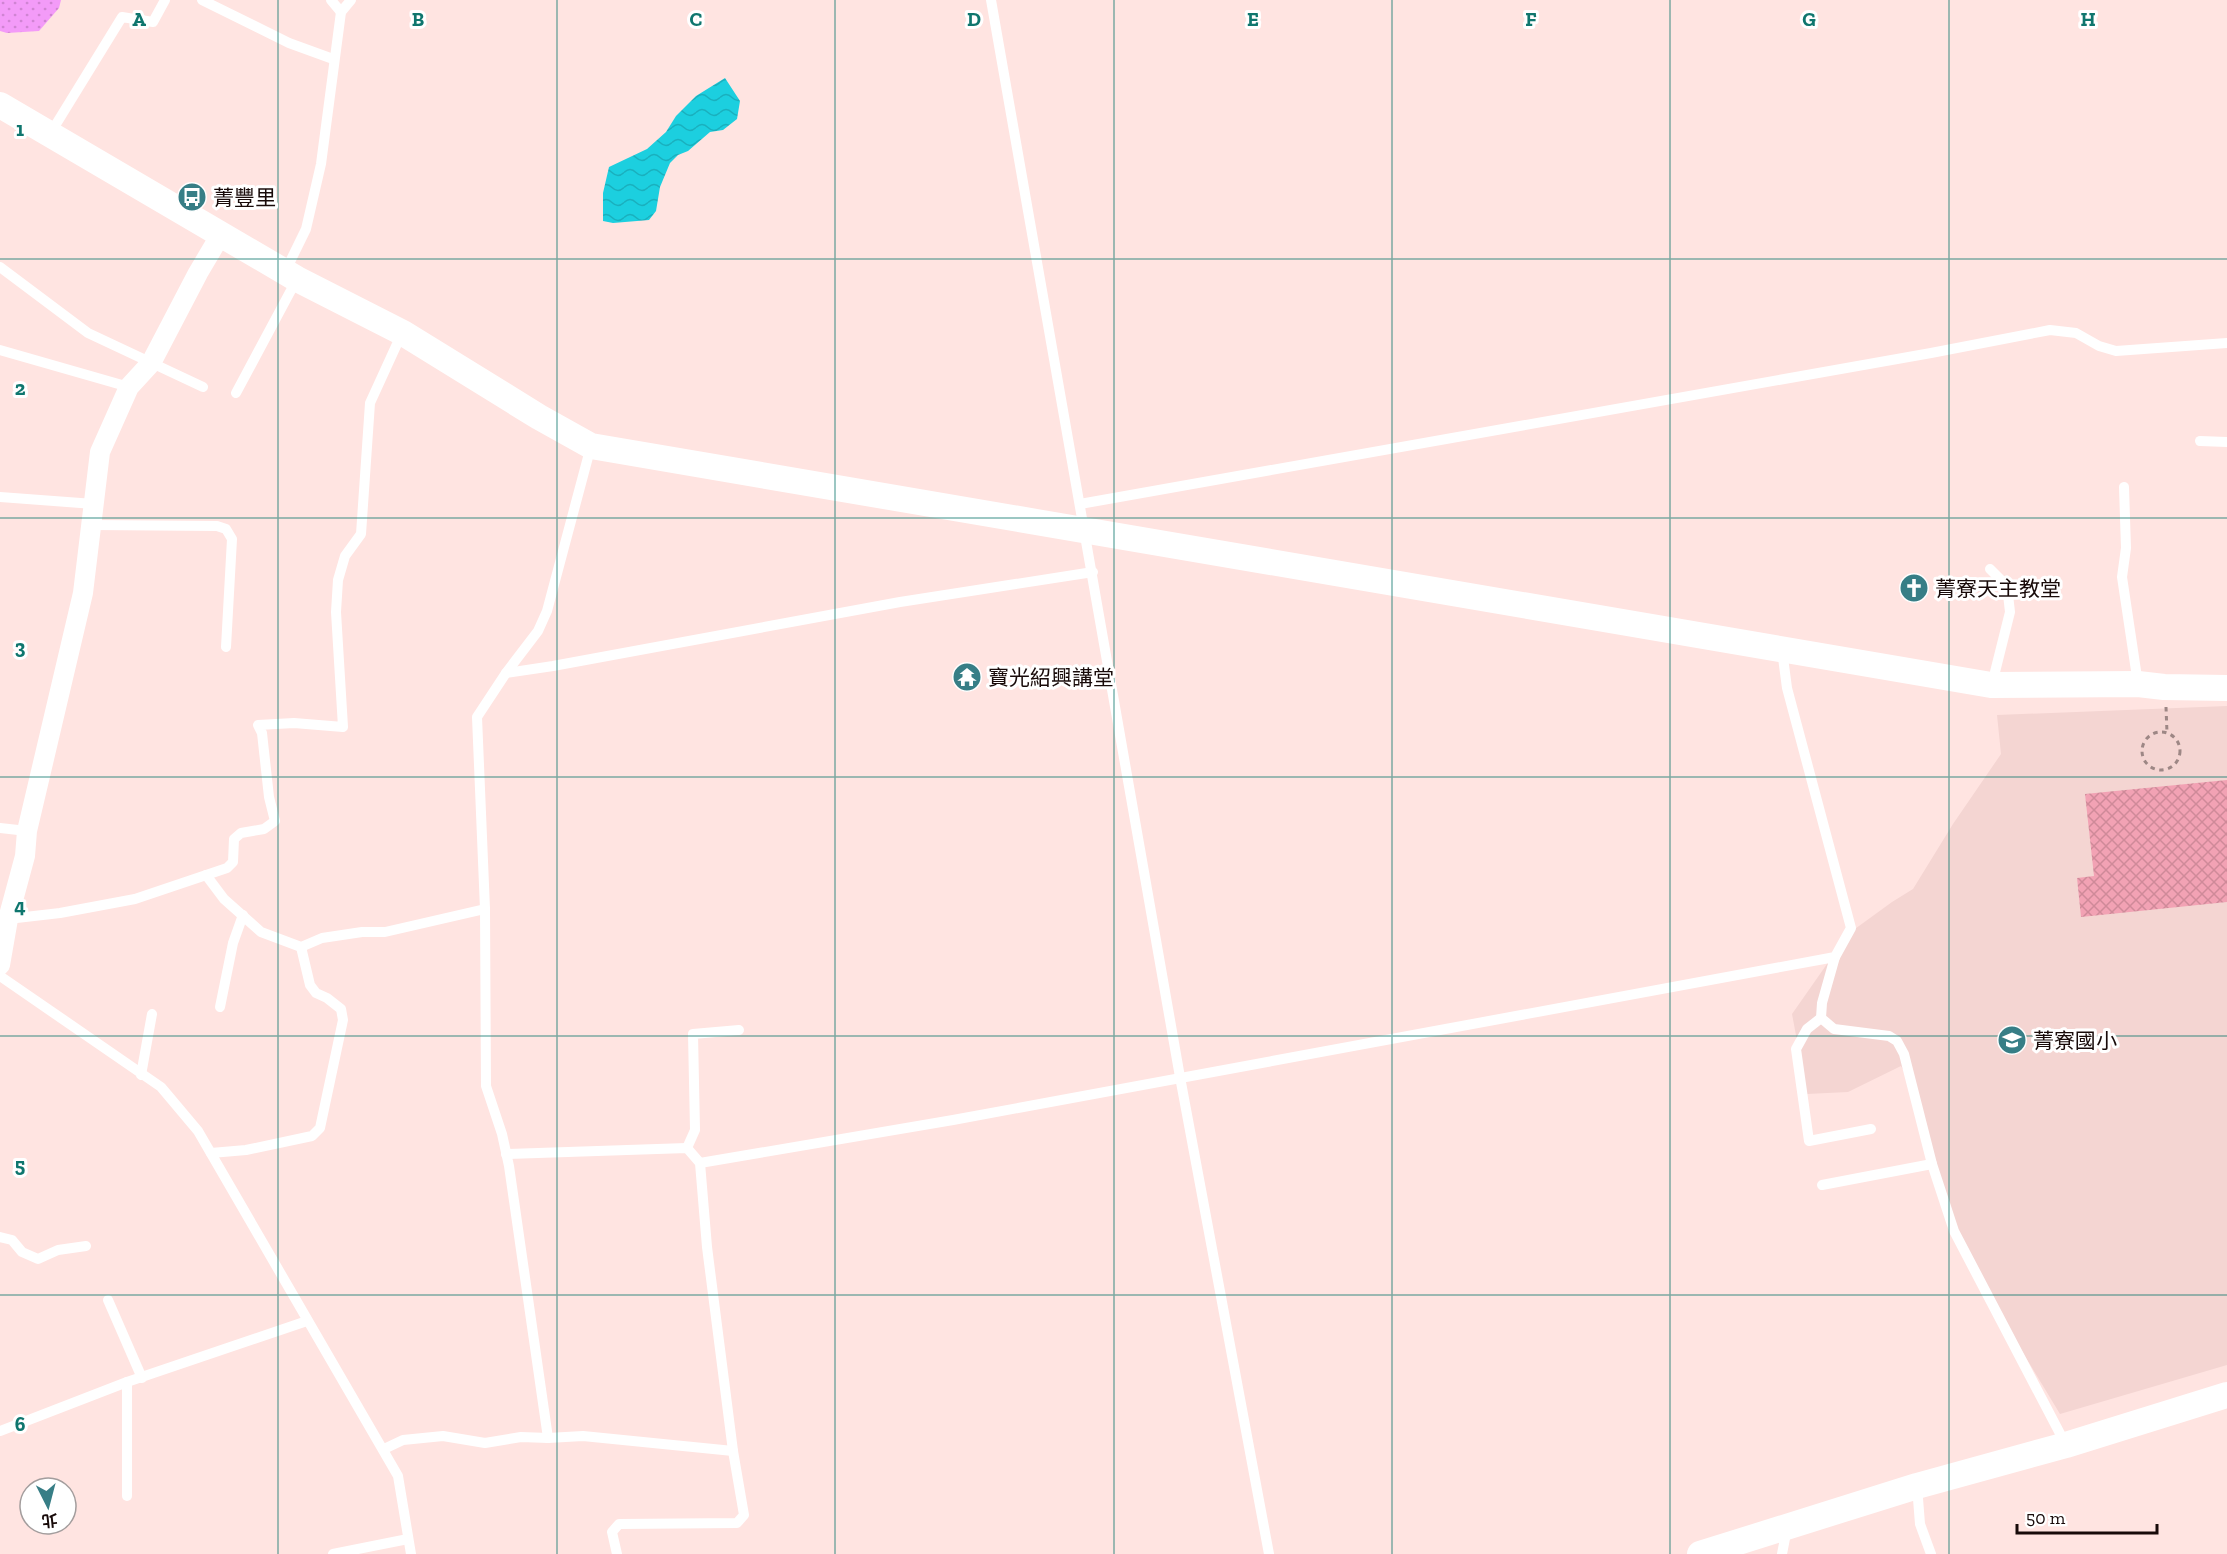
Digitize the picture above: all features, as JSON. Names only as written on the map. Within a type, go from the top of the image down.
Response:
[{"type":"street","points":[[0,105],[291,276],[403,333],[539,417],[591,446],[1992,685],[2138,684],[2164,687],[2227,688]]},
{"type":"street","points":[[0,965],[8,920],[25,856],[27,831],[83,593],[100,452],[129,387],[151,363],[221,234]]},
{"type":"street","points":[[1700,1554],[1917,1486],[2066,1445],[2227,1395]]},
{"type":"lane","points":[[49,135],[122,17],[153,22],[165,0]]},
{"type":"lane","points":[[202,0],[289,44],[333,59]]},
{"type":"lane","points":[[332,0],[341,12]]},
{"type":"lane","points":[[236,393],[291,276],[306,229],[321,164],[333,59],[341,12],[351,0]]},
{"type":"lane","points":[[991,0],[1180,1077],[1269,1554]]},
{"type":"lane","points":[[0,267],[88,333],[203,387]]},
{"type":"lane","points":[[1080,504],[2050,330],[2076,333],[2099,346],[2116,351],[2227,343]]},
{"type":"lane","points":[[8,920],[135,899],[227,868],[233,862],[234,839],[241,833],[264,829],[275,821],[269,797],[262,733],[258,725],[294,723],[343,727],[336,612],[338,580],[345,556],[361,534],[370,403],[403,333]]},
{"type":"lane","points":[[0,350],[129,387]]},
{"type":"lane","points":[[2200,441],[2227,442]]},
{"type":"lane","points":[[548,1438],[506,1154],[486,1086],[484,909],[477,717],[506,673],[538,632],[547,611],[591,446]]},
{"type":"lane","points":[[2124,487],[2126,548],[2122,577],[2138,684]]},
{"type":"lane","points":[[0,497],[94,504]]},
{"type":"lane","points":[[92,525],[217,526],[226,529],[232,539],[226,648]]},
{"type":"lane","points":[[1990,568],[2007,586],[2010,612],[1992,685]]},
{"type":"lane","points":[[506,673],[900,602],[1093,572]]},
{"type":"lane","points":[[1782,650],[1786,688],[1851,928],[1835,957],[1822,1003],[1821,1018],[1807,1029],[1796,1049],[1809,1141],[1871,1129]]},
{"type":"lane","points":[[0,828],[27,831]]},
{"type":"lane","points":[[206,875],[224,899],[261,932],[301,947],[322,938],[362,932],[385,932],[484,909]]},
{"type":"lane","points":[[220,1007],[233,943],[243,915]]},
{"type":"lane","points":[[211,1153],[246,1150],[312,1136],[320,1128],[343,1020],[341,1010],[327,998],[316,993],[310,985],[301,947]]},
{"type":"lane","points":[[700,1163],[953,1120],[1835,957]]},
{"type":"lane","points":[[0,976],[161,1087],[198,1131],[399,1476],[411,1554]]},
{"type":"lane","points":[[141,1075],[152,1014]]},
{"type":"lane","points":[[1821,1018],[1834,1029],[1889,1036],[1897,1041],[1904,1054],[1932,1164],[1954,1231],[2066,1445]]},
{"type":"lane","points":[[687,1148],[695,1130],[693,1034],[739,1030]]},
{"type":"lane","points":[[506,1154],[687,1148]]},
{"type":"lane","points":[[617,1554],[612,1532],[619,1524],[737,1523],[744,1515],[706,1247],[700,1163],[687,1148]]},
{"type":"lane","points":[[1822,1185],[1932,1164]]},
{"type":"lane","points":[[0,1237],[12,1239],[22,1252],[38,1259],[58,1250],[86,1246]]},
{"type":"lane","points":[[108,1300],[142,1378]]},
{"type":"lane","points":[[0,1431],[128,1382],[307,1321]]},
{"type":"lane","points":[[127,1496],[128,1382]]},
{"type":"lane","points":[[384,1449],[403,1440],[443,1436],[485,1443],[521,1437],[583,1436],[733,1450]]},
{"type":"lane","points":[[1917,1486],[1920,1524],[1931,1554]]},
{"type":"lane","points":[[1782,1554],[1788,1526]]},
{"type":"lane","points":[[333,1554],[408,1539]]},
{"type":"path","points":[[2160,732],[2172,735],[2180,745],[2181,751],[2173,767],[2161,771],[2144,761],[2142,748],[2148,737],[2160,732]]},
{"type":"shaded area","points":[[0,0],[61,0],[59,8],[39,31],[7,33],[0,31]]},
{"type":"shaded area","name":"菁寮國小","points":[[2227,706],[2227,1365],[2060,1414],[1948,1229],[1918,1095],[1901,1066],[1848,1092],[1807,1094],[1792,1014],[1848,934],[1913,889],[1953,824],[2001,754],[1997,715]]},
{"type":"water","points":[[725,78],[740,101],[737,119],[723,130],[710,132],[670,163],[660,187],[656,211],[649,220],[613,223],[603,221],[603,193],[609,167],[647,149],[666,132],[676,116],[696,96]]},
{"type":"building","points":[[2227,780],[2227,902],[2081,917],[2077,878],[2094,876],[2085,794]]},
{"type":"place","name":"菁豐里","points":[[192,197]]},
{"type":"place","name":"菁寮天主教堂","points":[[1914,588]]},
{"type":"place","name":"寶光紹興講堂","points":[[967,677]]},
{"type":"place","name":"菁寮國小","points":[[2012,1040]]}]
